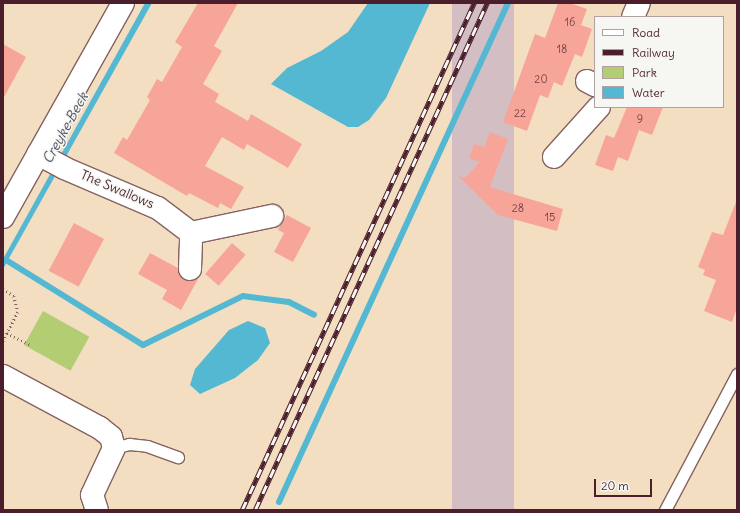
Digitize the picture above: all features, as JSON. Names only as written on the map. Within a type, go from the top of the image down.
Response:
[{"type":"street","points":[[3,217],[50,161],[123,3]]},
{"type":"street","points":[[633,16],[639,3]]},
{"type":"street","points":[[554,157],[599,108]]},
{"type":"street","name":"The Swallows","points":[[50,161],[158,208],[191,232]]},
{"type":"street","points":[[190,269],[191,232],[272,216]]},
{"type":"street","points":[[3,376],[100,428],[111,437],[114,448],[92,495],[97,510]]},
{"type":"lane","points":[[665,510],[737,374]]},
{"type":"lane","points":[[114,448],[129,444],[148,446],[178,457]]},
{"type":"path","points":[[3,289],[14,296],[18,312],[3,341]]},
{"type":"path","points":[[7,333],[28,344]]},
{"type":"shaded area","points":[[452,3],[514,3],[514,510],[452,510]]},
{"type":"green space","points":[[43,311],[89,337],[70,371],[24,345]]},
{"type":"water","points":[[145,3],[152,3],[3,269],[3,259]]},
{"type":"water","points":[[368,3],[430,3],[386,98],[369,120],[358,127],[348,127],[271,84],[287,68],[321,51],[348,32]]},
{"type":"water","points":[[248,321],[265,328],[270,343],[258,360],[235,378],[200,394],[190,385],[195,369],[229,330]]},
{"type":"building","points":[[198,3],[238,3],[214,46],[222,51],[203,84],[219,94],[215,102],[248,121],[251,114],[302,144],[288,168],[247,144],[244,150],[222,137],[205,166],[244,187],[231,209],[220,203],[218,208],[189,193],[187,196],[114,153],[123,137],[127,140],[150,100],[147,97],[157,79],[162,82],[182,47],[175,42]]},
{"type":"building","points":[[558,3],[570,3],[587,9],[581,25],[592,29],[582,57],[575,54],[562,86],[554,82],[548,98],[540,95],[527,131],[503,122],[535,34],[545,38]]},
{"type":"building","points":[[3,44],[26,57],[3,99]]},
{"type":"building","points":[[627,108],[663,108],[652,135],[639,130],[628,161],[618,157],[613,171],[595,165],[606,135],[614,138]]},
{"type":"building","points":[[490,132],[508,139],[490,187],[563,209],[557,231],[498,215],[458,176],[465,178],[480,162],[469,158],[474,144],[484,147]]},
{"type":"building","points":[[736,202],[737,308],[732,322],[704,311],[716,280],[703,275],[705,270],[698,267],[712,232],[723,235]]},
{"type":"building","points":[[287,215],[311,228],[293,262],[274,252],[284,233],[278,230]]},
{"type":"building","points":[[74,223],[104,239],[79,287],[49,271]]},
{"type":"building","points":[[232,243],[246,255],[219,286],[205,274]]},
{"type":"building","points":[[150,253],[178,268],[184,280],[198,279],[181,310],[162,299],[167,290],[138,274]]},
{"type":"waterway","points":[[279,502],[508,3]]},
{"type":"waterway","points":[[6,260],[143,345],[243,296],[289,302],[314,315]]},
{"type":"railway","points":[[242,510],[474,3]]},
{"type":"railway","points":[[255,510],[487,3]]},
{"type":"water label","name":"Creyke Beck","points":[[65,128]]}]
